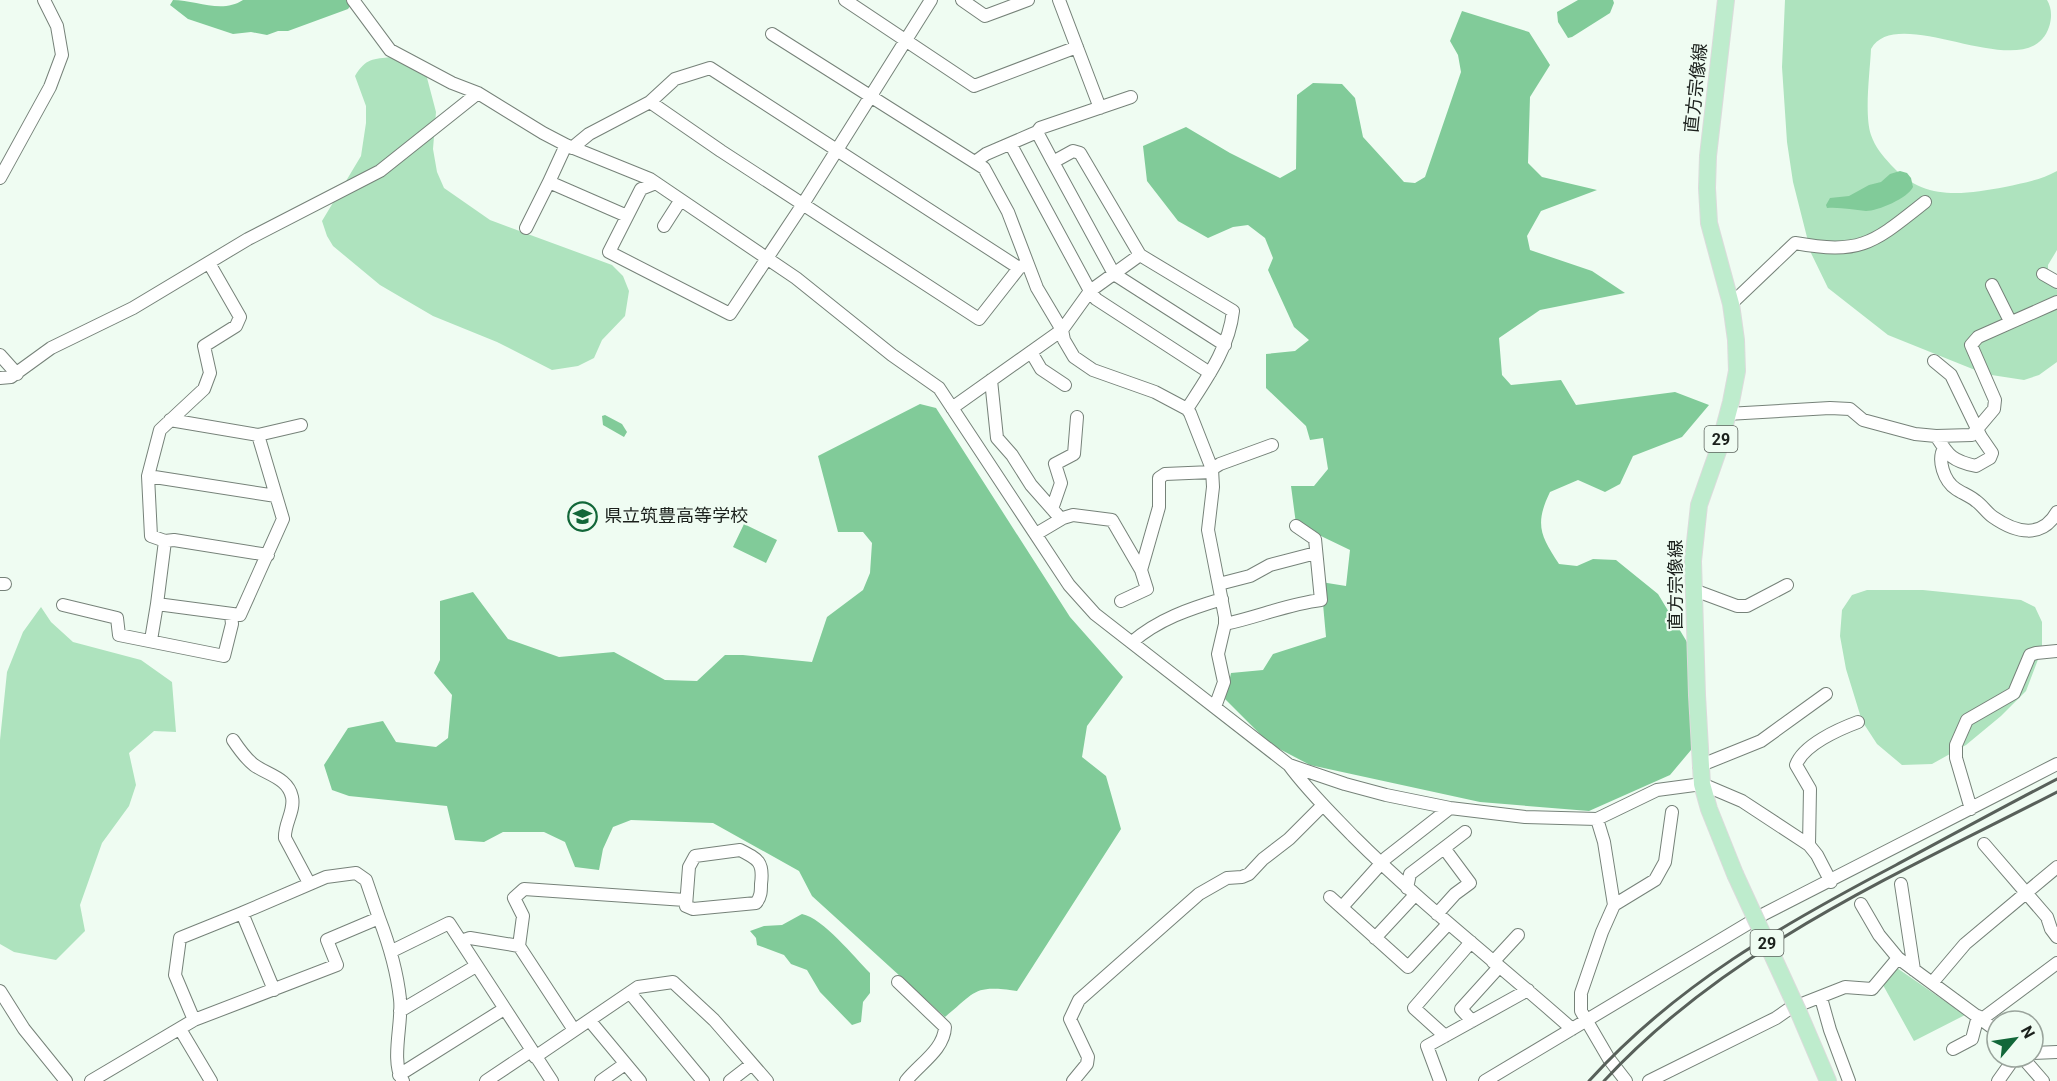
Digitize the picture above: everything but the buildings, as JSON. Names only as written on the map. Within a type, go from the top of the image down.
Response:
[{"type":"main road","name":"直方宗像線","points":[[1726,0],[1708,156],[1707,188],[1709,223],[1731,304],[1737,371],[1718,451],[1699,505],[1693,561],[1700,766],[1709,809],[1735,874],[1828,1081]]},
{"type":"street","points":[[0,178],[50,87],[62,55],[57,26],[44,0]]},
{"type":"street","points":[[353,0],[390,50],[452,83],[478,93],[543,133],[569,146],[650,179],[766,257],[892,355],[939,388],[1069,585],[1095,614],[1289,765],[1323,806],[1411,891],[1572,1029]]},
{"type":"street","points":[[845,0],[974,86],[1077,47]]},
{"type":"street","points":[[656,183],[641,189],[609,252],[730,314],[803,204],[904,39],[931,0]]},
{"type":"street","points":[[962,0],[985,16],[1028,0]]},
{"type":"street","points":[[1059,0],[1100,108]]},
{"type":"street","points":[[772,34],[984,168],[1008,212],[1023,265],[1062,330],[1064,340],[1074,357],[1093,370],[1155,392],[1187,409],[1201,435],[1212,470],[1213,487],[1208,530],[1226,624],[1218,654],[1224,682],[1215,707]]},
{"type":"street","points":[[526,228],[569,146],[650,102],[675,79],[710,68],[835,149],[1023,265]]},
{"type":"street","points":[[0,378],[17,374],[51,348],[133,308],[248,238],[380,171],[478,93]]},
{"type":"street","points":[[975,162],[986,154],[1037,132],[1040,128],[1131,97]]},
{"type":"street","points":[[650,102],[979,319],[1023,265]]},
{"type":"street","points":[[1037,132],[1114,274],[1225,345]]},
{"type":"street","points":[[1011,145],[1096,299],[1210,373]]},
{"type":"street","points":[[1053,162],[1073,152],[1080,153],[1140,255],[1233,311],[1225,345],[1187,409]]},
{"type":"street","points":[[549,182],[627,216]]},
{"type":"street","points":[[664,226],[680,201]]},
{"type":"street","points":[[1731,304],[1795,243],[1824,248],[1856,247],[1875,239],[1924,202]]},
{"type":"street","points":[[952,408],[1062,330],[1090,291],[1140,255]]},
{"type":"street","points":[[209,263],[240,317],[236,326],[204,346],[210,373],[204,389],[160,430],[148,476],[151,536],[165,541],[174,540],[268,555]]},
{"type":"street","points":[[2043,274],[2057,282]]},
{"type":"street","points":[[1992,285],[2010,321]]},
{"type":"street","points":[[1727,414],[1830,408],[1850,409],[1863,420],[1915,434],[1972,435],[1994,409],[1995,400],[1971,345],[1978,337],[2010,321],[2057,302]]},
{"type":"street","points":[[1031,352],[1041,369],[1065,386]]},
{"type":"street","points":[[0,355],[17,374]]},
{"type":"street","points":[[1934,362],[1951,375],[1981,437],[1992,453],[1990,458],[1976,466],[1953,459],[1936,436]]},
{"type":"street","points":[[991,380],[998,438],[1031,485],[1056,514],[1112,520],[1141,570],[1147,590],[1121,601]]},
{"type":"street","points":[[1036,534],[1056,514],[1061,483],[1055,464],[1074,454],[1077,417]]},
{"type":"street","points":[[170,420],[258,435],[301,425]]},
{"type":"street","points":[[157,604],[240,615],[283,519],[258,435]]},
{"type":"street","points":[[1141,570],[1159,507],[1159,478],[1165,474],[1212,470],[1220,464],[1272,446]]},
{"type":"street","points":[[1944,447],[1941,462],[1950,484],[1978,502],[1991,516],[2008,526],[2033,531],[2041,530],[2052,521],[2057,512]]},
{"type":"street","points":[[148,476],[276,496]]},
{"type":"street","points":[[1226,624],[1269,613],[1295,603],[1321,600],[1315,539],[1296,526]]},
{"type":"street","points":[[151,640],[165,541]]},
{"type":"street","points":[[1219,584],[1250,576],[1270,565],[1316,553]]},
{"type":"street","points":[[1694,590],[1737,606],[1747,606],[1787,585]]},
{"type":"street","points":[[1132,642],[1180,612],[1222,599]]},
{"type":"street","points":[[63,605],[117,618],[119,635],[224,656],[232,624],[231,615]]},
{"type":"street","points":[[1971,809],[1956,758],[1956,746],[1967,720],[2014,693],[2030,656],[2036,653],[2057,651]]},
{"type":"street","points":[[1700,766],[1761,741],[1826,694]]},
{"type":"street","points":[[1809,845],[1810,789],[1796,765],[1799,757],[1833,732],[1858,722]]},
{"type":"street","points":[[233,740],[255,765],[279,777],[287,785],[292,800],[285,838],[309,883]]},
{"type":"street","points":[[1485,1081],[1764,914],[1831,882],[2057,764]]},
{"type":"street","points":[[1289,765],[1386,795],[1450,808],[1525,817],[1597,819],[1657,790],[1702,784],[1742,801],[1809,845],[1831,882]]},
{"type":"street","points":[[1073,1081],[1087,1064],[1088,1057],[1070,1019],[1079,1000],[1199,894],[1227,878],[1249,874],[1323,806]]},
{"type":"street","points":[[1342,907],[1381,863],[1450,808]]},
{"type":"street","points":[[1614,905],[1655,880],[1665,862],[1672,813]]},
{"type":"street","points":[[1597,819],[1604,842],[1614,905],[1581,993],[1581,1011],[1609,1059],[1626,1081]]},
{"type":"street","points":[[1375,938],[1411,891],[1410,874],[1465,832]]},
{"type":"street","points":[[1984,844],[2048,917],[2051,929],[2057,937]]},
{"type":"street","points":[[1437,914],[1455,894],[1470,883],[1443,848]]},
{"type":"street","points":[[740,850],[754,857],[763,870],[760,898],[756,903],[693,909],[686,906],[685,900],[688,867],[695,856],[740,850]]},
{"type":"street","points":[[1932,983],[1965,944],[2057,867]]},
{"type":"street","points":[[194,1020],[175,975],[180,938],[309,883],[341,874],[356,873],[366,880],[392,951],[400,1000],[401,1078]]},
{"type":"street","points":[[1901,884],[1914,970]]},
{"type":"street","points":[[574,1030],[519,946],[523,916],[514,898],[524,889],[685,900]]},
{"type":"street","points":[[1330,897],[1408,967],[1448,924]]},
{"type":"street","points":[[1861,904],[1879,935],[1898,958],[1985,1021]]},
{"type":"street","points":[[242,913],[274,990]]},
{"type":"street","points":[[92,1081],[194,1020],[337,965],[327,940],[379,918]]},
{"type":"street","points":[[392,951],[449,923],[552,1081]]},
{"type":"street","points":[[1472,1021],[1461,1009],[1518,935]]},
{"type":"street","points":[[461,941],[470,938],[519,946]]},
{"type":"street","points":[[1445,1036],[1414,1008],[1471,942]]},
{"type":"street","points":[[1649,1081],[1776,1018],[1789,1009],[1845,987],[1872,989],[1898,958]]},
{"type":"street","points":[[1953,1049],[1972,1039],[1980,1017],[2057,963]]},
{"type":"street","points":[[400,1011],[476,966]]},
{"type":"street","points":[[486,1081],[590,1021],[638,987],[673,982],[714,1020],[767,1081]]},
{"type":"street","points":[[897,982],[945,1028],[945,1036],[934,1052],[906,1081]]},
{"type":"street","points":[[1440,1081],[1427,1046],[1528,990]]},
{"type":"street","points":[[0,991],[24,1029],[66,1081]]},
{"type":"street","points":[[630,993],[703,1081]]},
{"type":"street","points":[[1821,998],[1849,1081]]},
{"type":"street","points":[[401,1078],[504,1009]]},
{"type":"street","points":[[590,1021],[640,1081]]},
{"type":"street","points":[[180,1029],[211,1081]]},
{"type":"street","points":[[601,1081],[625,1064]]},
{"type":"street","points":[[730,1081],[752,1064]]},
{"type":"street","points":[[2032,1069],[2043,1081]]},
{"type":"shaded area","points":[[173,0],[226,6],[243,0],[346,0],[350,6],[348,9],[288,31],[278,31],[267,35],[251,32],[233,34],[188,19],[170,5]]},
{"type":"shaded area","points":[[1578,0],[1613,0],[1614,3],[1610,13],[1568,38],[1558,22],[1557,12]]},
{"type":"shaded area","points":[[1785,0],[2047,0],[2051,13],[2049,27],[2036,44],[2016,50],[1991,49],[1907,34],[1886,37],[1871,49],[1868,105],[1871,135],[1879,151],[1904,177],[1930,190],[1958,193],[1989,190],[2032,181],[2057,171],[2057,250],[2048,265],[2048,274],[2057,290],[2057,362],[2039,375],[2024,380],[1985,374],[1888,335],[1828,288],[1811,253],[1793,182],[1787,142],[1782,67]]},
{"type":"shaded area","points":[[1462,11],[1529,32],[1550,65],[1530,97],[1528,163],[1542,177],[1597,190],[1541,211],[1527,236],[1530,250],[1592,271],[1625,293],[1540,310],[1499,338],[1502,375],[1511,385],[1561,380],[1576,405],[1675,392],[1709,405],[1682,437],[1633,456],[1620,484],[1605,492],[1578,480],[1550,492],[1542,513],[1544,538],[1559,564],[1577,566],[1593,559],[1616,560],[1658,594],[1693,652],[1694,692],[1691,750],[1670,775],[1589,811],[1480,802],[1310,765],[1270,744],[1225,699],[1231,673],[1263,670],[1273,654],[1326,637],[1321,582],[1346,586],[1350,550],[1296,524],[1291,486],[1314,486],[1328,469],[1323,438],[1310,440],[1306,426],[1266,388],[1266,354],[1295,351],[1309,340],[1294,327],[1268,270],[1273,258],[1265,238],[1248,225],[1233,227],[1208,238],[1178,221],[1147,181],[1143,146],[1186,127],[1230,153],[1280,178],[1296,169],[1297,95],[1313,83],[1342,84],[1355,98],[1363,137],[1404,182],[1415,183],[1425,177],[1461,72],[1458,55],[1450,41]]},
{"type":"shaded area","points":[[392,57],[426,74],[436,112],[433,149],[437,172],[444,188],[490,220],[612,265],[623,276],[629,291],[625,316],[602,340],[594,358],[578,366],[552,370],[497,342],[433,316],[380,285],[333,246],[322,221],[361,156],[366,123],[366,106],[355,76],[370,60]]},
{"type":"shaded area","points":[[1900,171],[1907,173],[1913,187],[1892,203],[1866,211],[1827,208],[1826,205],[1830,198],[1849,196]]},
{"type":"shaded area","points":[[920,404],[936,408],[1070,617],[1123,677],[1087,726],[1082,757],[1106,776],[1121,829],[1017,991],[992,989],[976,992],[945,1017],[812,896],[799,871],[713,823],[631,820],[613,827],[603,849],[599,870],[575,867],[565,842],[544,832],[503,832],[484,842],[455,840],[447,806],[349,796],[332,790],[324,765],[348,728],[383,721],[396,742],[436,747],[448,738],[452,695],[434,673],[440,660],[440,601],[473,592],[508,639],[559,657],[614,652],[665,680],[697,681],[725,655],[812,662],[827,617],[863,590],[870,573],[872,543],[863,532],[838,532],[818,456]]},
{"type":"shaded area","points":[[605,415],[622,424],[627,432],[624,437],[603,425],[602,416]]},
{"type":"shaded area","points":[[744,524],[777,540],[766,563],[733,547]]},
{"type":"shaded area","points":[[1867,590],[1923,590],[2021,600],[2035,607],[2042,622],[2042,649],[2026,691],[2001,716],[1966,745],[1932,764],[1902,765],[1877,744],[1862,721],[1846,669],[1840,636],[1842,610],[1852,595]]},
{"type":"shaded area","points":[[41,607],[51,622],[73,642],[141,660],[172,682],[176,732],[154,731],[129,753],[136,785],[129,806],[102,843],[80,905],[85,931],[56,960],[14,952],[0,944],[0,740],[7,672],[23,632]]},
{"type":"shaded area","points":[[802,914],[829,930],[870,973],[870,993],[863,1002],[861,1022],[852,1025],[820,992],[807,970],[791,964],[784,955],[757,945],[756,938],[750,931],[764,926],[782,925]]},
{"type":"shaded area","points":[[1897,968],[1965,1015],[1914,1041],[1883,985]]},
{"type":"railway","points":[[1589,1081],[1658,1015],[1733,959],[1812,910],[2057,779]]},
{"type":"railway","points":[[1604,1081],[1653,1033],[1705,991],[1760,952],[1876,884],[2057,792]]},
{"type":"place","name":"県立筑豊高等学校","points":[[583,516]]}]
